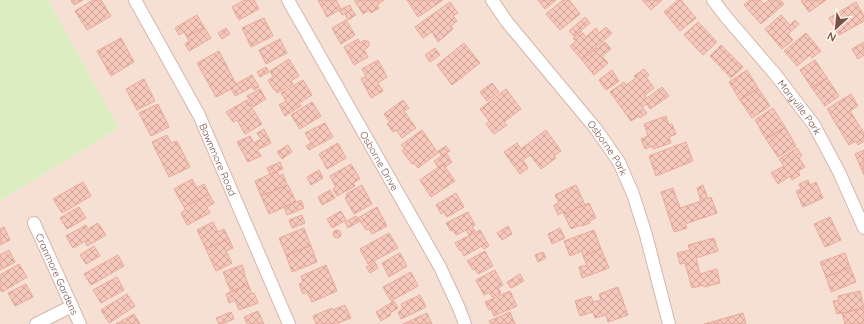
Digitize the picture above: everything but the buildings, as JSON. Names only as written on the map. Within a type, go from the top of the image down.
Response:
[{"type":"street","name":"Bawnmore Road","points":[[135,0],[199,115],[288,324]]},
{"type":"street","name":"Osborne Drive","points":[[288,0],[392,179],[440,266],[465,324]]},
{"type":"street","name":"Osborne Park","points":[[492,0],[507,22],[596,129],[619,162],[633,194],[646,235],[669,324]]},
{"type":"street","name":"Maryville Park","points":[[713,0],[775,74],[814,125],[839,172],[864,228]]},
{"type":"street","name":"Cranmore Gardens","points":[[34,223],[80,324]]},
{"type":"street","points":[[36,324],[72,306]]},
{"type":"shaded area","points":[[48,0],[864,0],[864,324],[0,324],[0,201],[119,128]]},
{"type":"green space","points":[[0,0],[48,0],[119,128],[0,201]]}]
